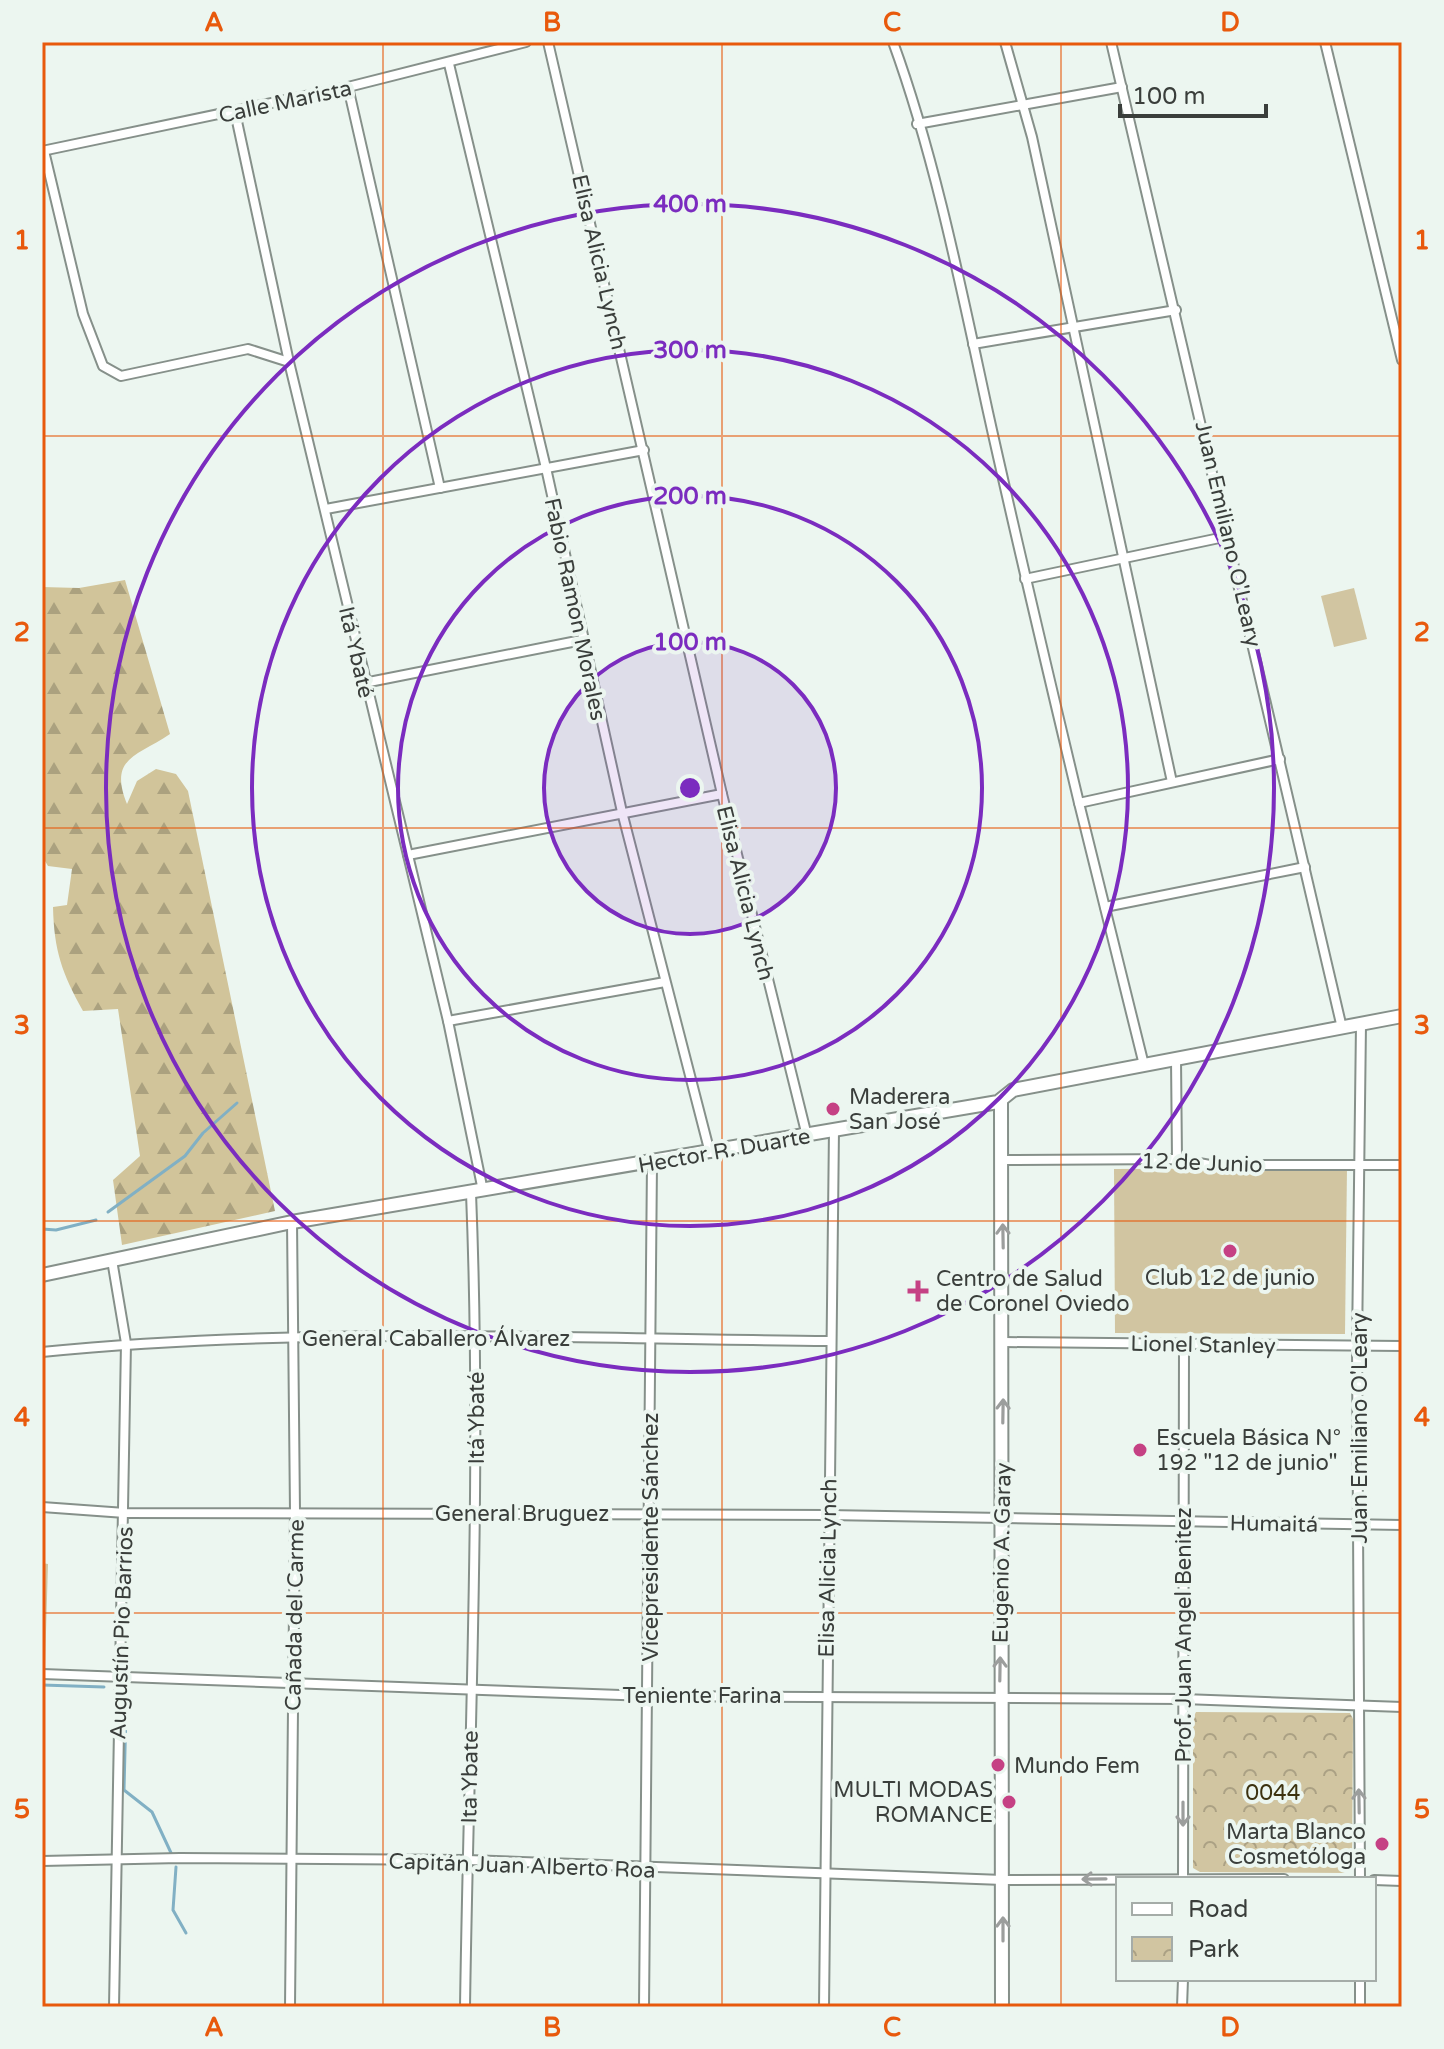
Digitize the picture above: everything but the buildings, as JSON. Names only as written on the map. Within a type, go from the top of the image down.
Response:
[{"type":"street","name":"Calle Marista","points":[[43,151],[348,87],[449,64],[526,42]]},
{"type":"street","name":"Elisa Alicia Lynch","points":[[548,42],[722,794],[807,1136]]},
{"type":"street","points":[[893,42],[973,344],[1025,579],[1144,1065]]},
{"type":"street","points":[[1005,42],[1023,107],[1126,560],[1172,782]]},
{"type":"street","name":"Juan Emiliano O'Leary","points":[[1111,42],[1342,1028]]},
{"type":"street","points":[[1325,42],[1402,360]]},
{"type":"street","name":"Fabio Ramon Morales","points":[[449,64],[546,468],[622,812],[710,1153]]},
{"type":"street","points":[[348,87],[440,488]]},
{"type":"street","points":[[917,124],[1122,87]]},
{"type":"street","name":"Itá Ybaté","points":[[235,112],[289,362],[326,509],[364,683],[448,1021],[477,1192],[476,1513],[471,1691]]},
{"type":"street","points":[[43,151],[83,314],[103,366],[121,376],[248,349],[289,362]]},
{"type":"street","points":[[973,344],[1176,310]]},
{"type":"street","points":[[326,509],[644,450]]},
{"type":"street","points":[[1025,579],[1229,536]]},
{"type":"street","points":[[364,683],[582,640]]},
{"type":"street","points":[[1079,803],[1280,759]]},
{"type":"street","points":[[408,855],[722,794]]},
{"type":"street","points":[[1105,907],[1305,867]]},
{"type":"street","points":[[448,1021],[665,982]]},
{"type":"street","name":"Hector R. Duarte","points":[[42,1275],[292,1222],[652,1163],[1001,1100],[1013,1090],[1402,1016]]},
{"type":"street","name":"Juan Emiliano O'Leary","points":[[1360,1877],[1357,1346],[1361,1024]]},
{"type":"street","points":[[1176,1059],[1177,1159]]},
{"type":"street","name":"Eugenio A. Garay","points":[[1001,1100],[1004,1342],[1000,1697],[1002,2007]]},
{"type":"street","name":"Elisa Alicia Lynch","points":[[824,2007],[827,1515],[834,1129]]},
{"type":"street","name":"12 de Junio","points":[[1002,1160],[1177,1159],[1210,1165],[1402,1165]]},
{"type":"street","name":"Vicepresidente Sánchez","points":[[644,2007],[652,1163]]},
{"type":"street","name":"Cañada del Carme","points":[[290,2007],[295,1512],[292,1222]]},
{"type":"street","name":"Augustín Pio Barrios","points":[[112,1260],[126,1343],[114,2007]]},
{"type":"street","name":"General Caballero Álvarez","points":[[42,1352],[126,1343],[293,1337],[830,1341]]},
{"type":"street","name":"Lionel Stanley","points":[[1004,1342],[1402,1346]]},
{"type":"street","name":"Prof. Juan Angel Benitez","points":[[1183,1877],[1184,1344]]},
{"type":"street","name":"General Bruguez","points":[[42,1507],[125,1513],[1002,1517]]},
{"type":"street","name":"Humaitá","points":[[1002,1517],[1402,1525]]},
{"type":"street","name":"Teniente Farina","points":[[42,1674],[293,1686],[649,1696],[1183,1699],[1402,1707]]},
{"type":"street","name":"Ita Ybate","points":[[465,2007],[471,1691]]},
{"type":"street","name":"Capitán Juan Alberto Roa","points":[[42,1861],[180,1858],[467,1860],[1003,1880],[1116,1879]]},
{"type":"street","points":[[1376,1880],[1402,1881]]},
{"type":"street","points":[[1182,2007],[1183,1981]]},
{"type":"street","points":[[1360,1981],[1360,2007]]},
{"type":"green space","points":[[125,580],[170,734],[129,760],[121,776],[122,788],[127,804],[137,781],[156,769],[176,774],[188,791],[275,1211],[122,1245],[113,1180],[140,1156],[118,1009],[83,1011],[76,997],[57,949],[53,907],[67,905],[72,869],[48,866],[42,856],[42,587],[79,588]]},
{"type":"green space","points":[[1354,588],[1367,639],[1334,647],[1321,596]]},
{"type":"green space","name":"Club 12 de junio","points":[[1347,1168],[1345,1334],[1115,1333],[1114,1169]]},
{"type":"green space","points":[[42,1563],[48,1564],[45,1666],[42,1666]]},
{"type":"green space","name":"0044","points":[[1196,1712],[1350,1713],[1353,1719],[1352,1869],[1346,1873],[1200,1872],[1193,1868],[1193,1718]]},
{"type":"waterway","points":[[108,1212],[185,1156],[203,1133],[237,1103]]},
{"type":"waterway","points":[[42,1229],[56,1230],[96,1220]]},
{"type":"waterway","points":[[42,1685],[104,1687]]},
{"type":"waterway","points":[[126,1709],[124,1790],[152,1812],[172,1855]]},
{"type":"waterway","points":[[176,1867],[173,1910],[186,1933]]},
{"type":"place","name":"Maderera San José","points":[[833,1109]]},
{"type":"place","name":"Club 12 de junio","points":[[1230,1251]]},
{"type":"place","name":"Centro de Salud de Coronel Oviedo","points":[[918,1291]]},
{"type":"place","name":"Escuela Básica N° 192 \"12 de junio\"","points":[[1140,1450]]},
{"type":"place","name":"Mundo Fem","points":[[998,1765]]},
{"type":"place","name":"MULTI MODAS ROMANCE","points":[[1009,1802]]},
{"type":"place","name":"Marta Blanco Cosmetóloga","points":[[1382,1844]]}]
